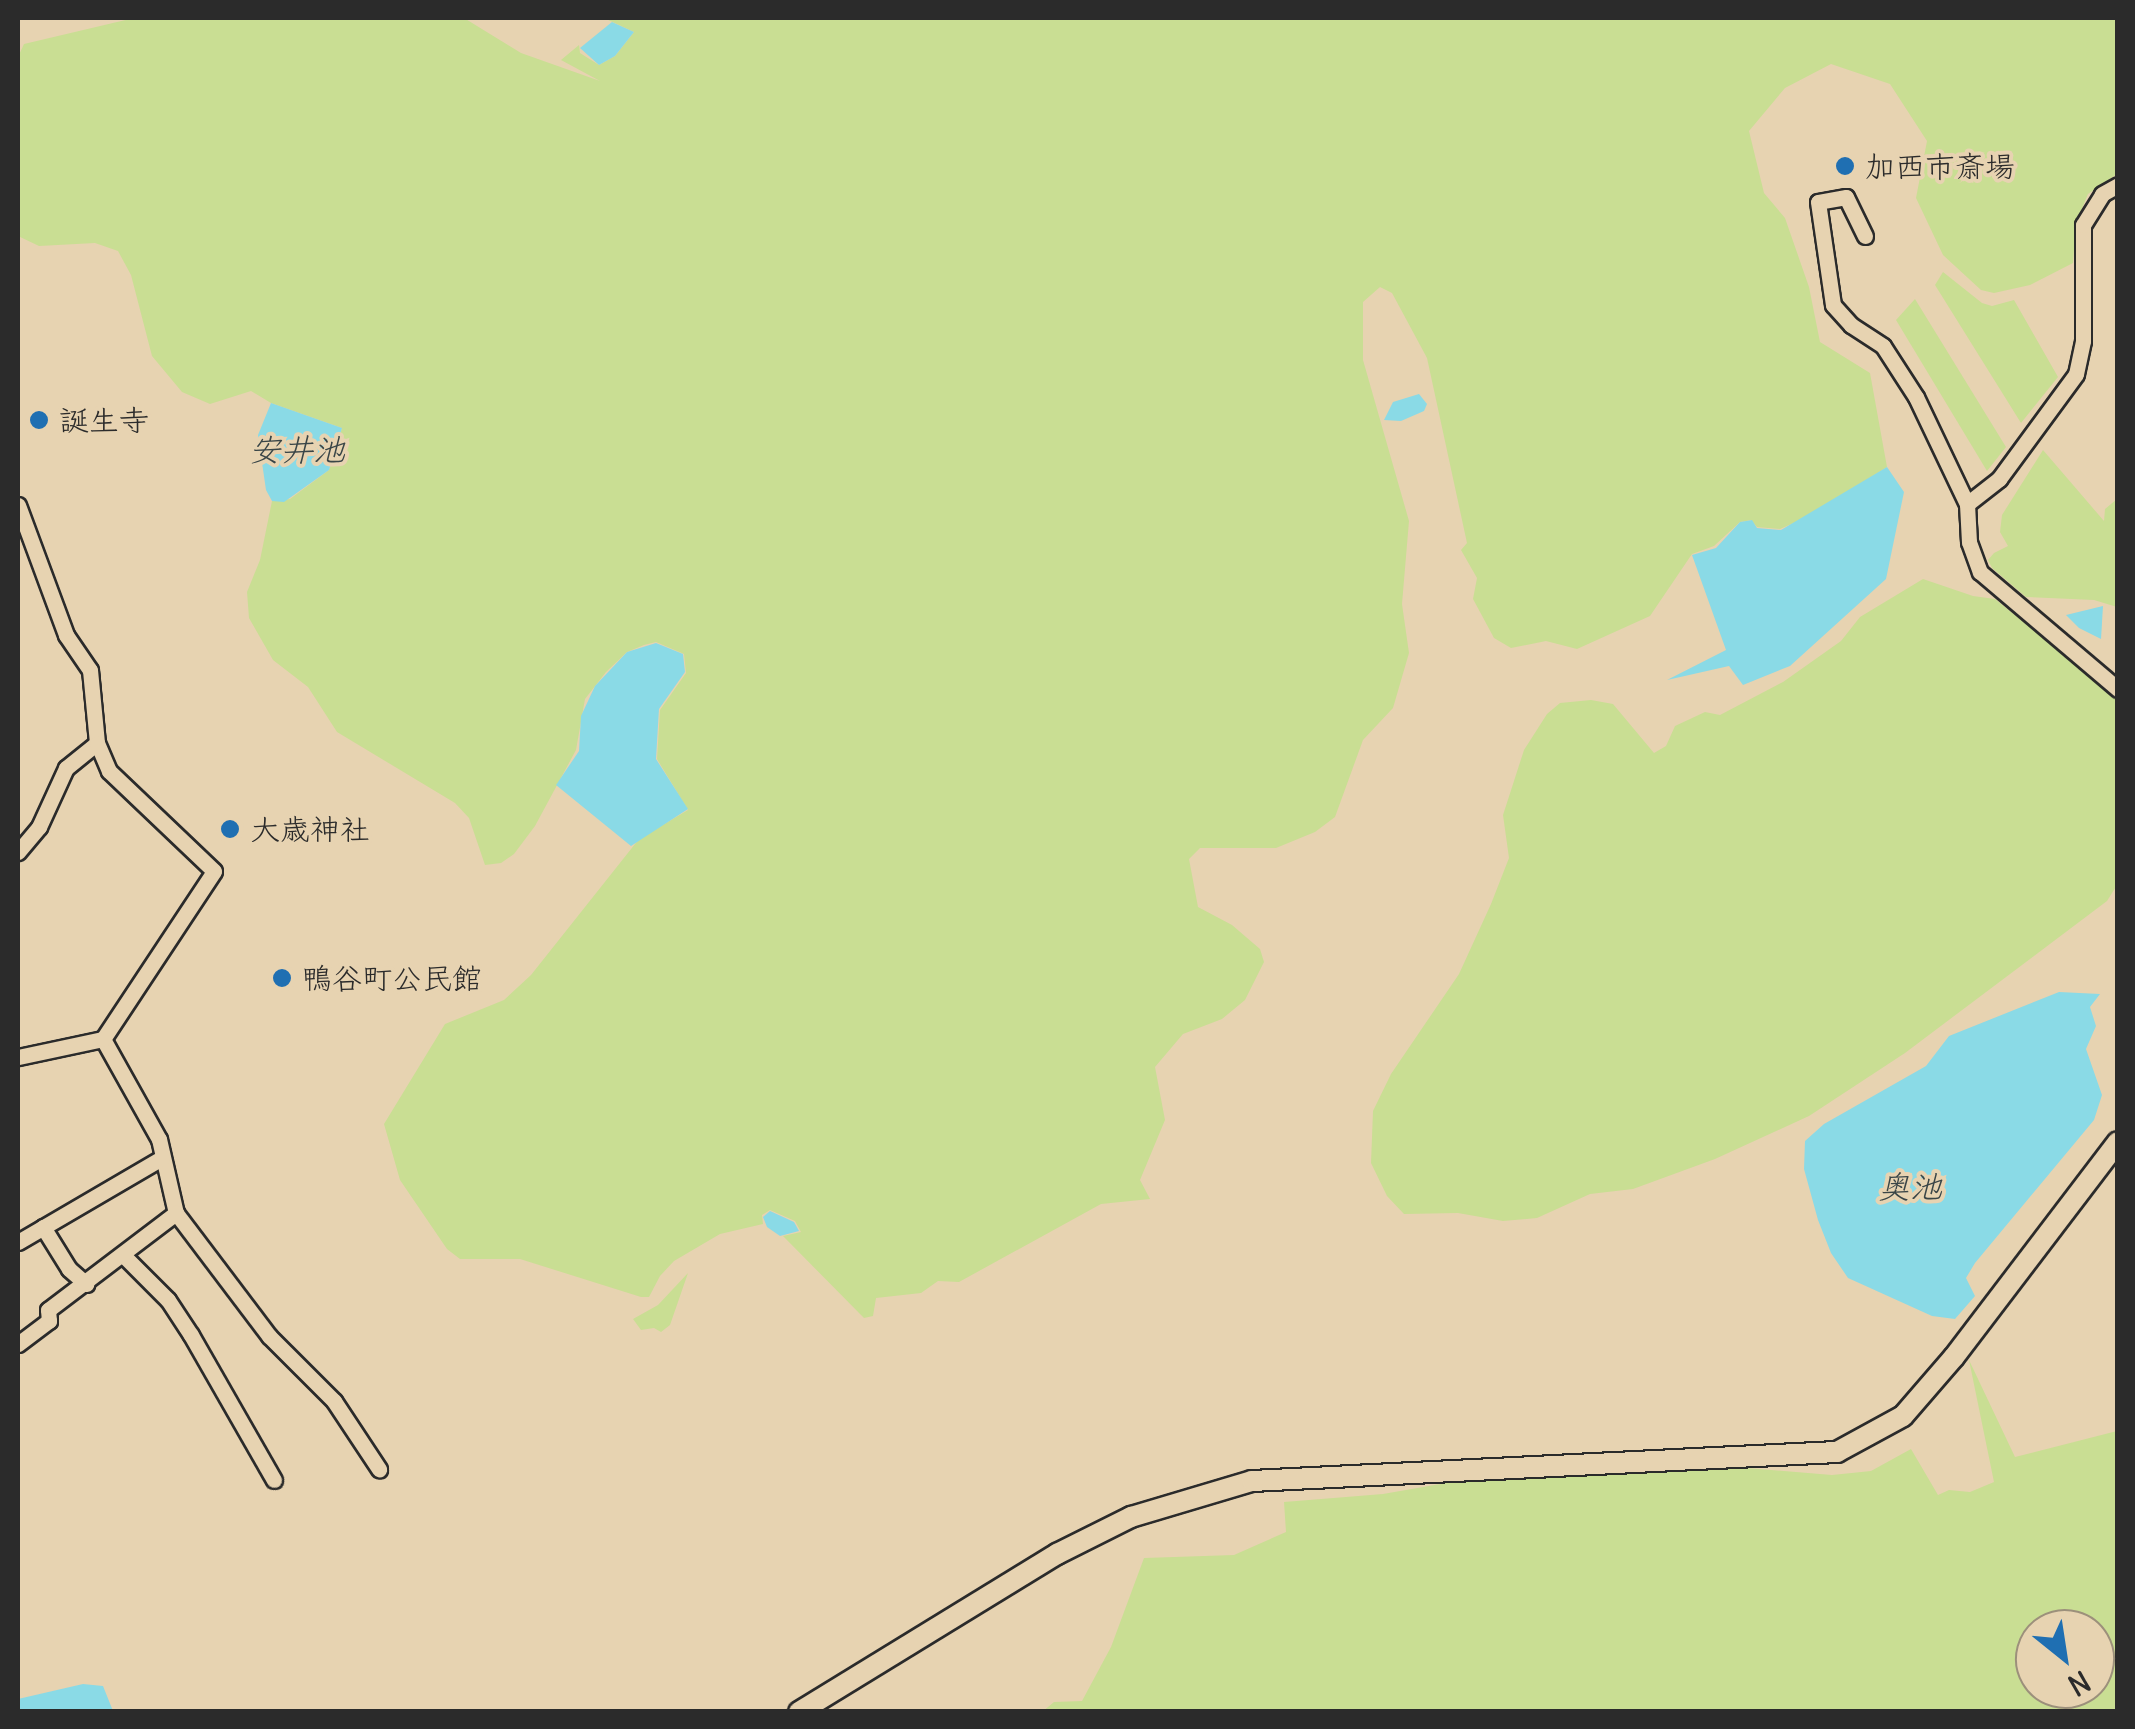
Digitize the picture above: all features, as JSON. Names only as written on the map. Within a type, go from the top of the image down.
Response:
[{"type":"street","points":[[1968,504],[1999,478],[2076,374],[2084,341],[2084,225],[2102,194],[2118,184]]},
{"type":"street","points":[[1865,236],[1846,196],[1818,202],[1832,305],[1850,324],[1883,346],[1916,397],[1968,504],[1969,542],[1980,572],[2118,689]]},
{"type":"street","points":[[18,505],[66,635],[90,670],[97,742],[109,771],[214,871],[103,1039],[18,1056]]},
{"type":"street","points":[[18,852],[39,827],[66,768],[97,742]]},
{"type":"street","points":[[103,1039],[158,1139],[176,1213],[269,1336],[334,1401],[379,1469]]},
{"type":"street","points":[[798,1712],[1087,1539],[1132,1517],[1252,1481],[1837,1452],[1903,1416],[1954,1357],[2118,1142]]},
{"type":"street","points":[[18,1242],[162,1158]]},
{"type":"street","points":[[18,1344],[50,1322],[48,1310],[176,1213]]},
{"type":"street","points":[[44,1227],[70,1269],[86,1284]]},
{"type":"street","points":[[124,1256],[168,1300],[274,1480]]},
{"type":"green space","points":[[134,18],[464,18],[521,53],[600,81],[561,60],[579,45],[580,53],[599,65],[615,56],[634,32],[604,18],[2117,18],[2117,174],[2088,194],[2076,223],[2073,263],[2030,285],[1994,293],[1981,290],[1943,255],[1916,198],[1927,141],[1890,84],[1831,64],[1785,88],[1749,131],[1764,193],[1785,218],[1809,287],[1820,342],[1870,373],[1887,467],[1812,515],[1780,529],[1757,527],[1751,520],[1740,522],[1714,546],[1692,554],[1650,616],[1577,649],[1546,641],[1511,648],[1494,638],[1473,599],[1477,578],[1461,550],[1467,543],[1427,358],[1392,293],[1380,287],[1363,302],[1363,360],[1409,521],[1402,604],[1409,653],[1393,708],[1363,740],[1335,817],[1315,832],[1276,848],[1200,848],[1189,859],[1198,907],[1232,925],[1260,949],[1264,962],[1245,1000],[1222,1019],[1183,1034],[1155,1067],[1165,1120],[1140,1180],[1150,1199],[1101,1204],[959,1282],[938,1281],[921,1293],[876,1298],[873,1316],[864,1318],[783,1236],[801,1232],[795,1221],[770,1210],[762,1215],[763,1224],[720,1234],[674,1261],[649,1297],[641,1297],[520,1259],[460,1259],[447,1249],[400,1180],[384,1124],[445,1024],[504,1000],[531,975],[639,839],[688,810],[657,759],[660,710],[686,673],[684,654],[656,642],[627,652],[606,672],[585,699],[576,750],[535,826],[514,854],[501,863],[485,865],[469,818],[455,803],[337,732],[308,687],[273,660],[249,618],[247,592],[260,560],[272,501],[290,499],[329,470],[342,428],[271,403],[251,391],[210,404],[182,392],[152,356],[131,275],[118,251],[95,243],[39,246],[18,236],[18,57],[24,44]]},
{"type":"green space","points":[[1943,272],[1982,303],[1992,306],[2014,300],[2058,377],[2021,423],[1935,285]]},
{"type":"green space","points":[[1915,299],[2006,447],[1987,471],[1896,320]]},
{"type":"green space","points":[[2043,450],[2104,521],[2105,509],[2117,499],[2117,607],[2094,600],[2026,597],[1988,560],[2008,546],[2000,532],[2002,515]]},
{"type":"green space","points":[[1923,579],[1995,599],[2117,697],[2117,885],[2107,901],[1905,1053],[1809,1116],[1715,1159],[1633,1189],[1590,1194],[1537,1218],[1503,1221],[1458,1213],[1404,1214],[1387,1196],[1371,1163],[1373,1111],[1391,1074],[1459,974],[1491,904],[1509,858],[1503,815],[1524,750],[1547,714],[1560,703],[1591,700],[1613,704],[1654,753],[1666,746],[1675,726],[1705,712],[1720,715],[1783,682],[1841,641],[1860,617]]},
{"type":"green space","points":[[688,1273],[670,1325],[661,1332],[654,1328],[641,1330],[633,1319],[658,1305]]},
{"type":"green space","points":[[1969,1360],[2015,1457],[2117,1431],[2117,1711],[1042,1712],[1054,1702],[1082,1701],[1111,1647],[1144,1558],[1234,1555],[1286,1532],[1284,1502],[1383,1494],[1601,1456],[1832,1475],[1871,1471],[1911,1449],[1938,1495],[1949,1490],[1970,1492],[1994,1482]]},
{"type":"water","points":[[612,22],[634,32],[615,56],[599,65],[580,48]]},
{"type":"water","points":[[1419,394],[1427,404],[1424,411],[1401,421],[1384,420],[1393,402]]},
{"type":"water","name":"安井池","points":[[271,403],[342,428],[329,470],[284,502],[272,501],[266,490],[258,435]]},
{"type":"water","points":[[1887,467],[1904,492],[1886,579],[1790,666],[1743,685],[1729,666],[1667,680],[1726,650],[1692,555],[1716,548],[1740,522],[1752,520],[1757,528],[1781,530]]},
{"type":"water","points":[[2103,606],[2101,639],[2079,628],[2066,615]]},
{"type":"water","points":[[656,643],[683,654],[685,672],[659,709],[656,759],[688,809],[631,846],[556,785],[579,751],[581,716],[595,686],[627,652]]},
{"type":"water","name":"奥池","points":[[2059,992],[2100,994],[2090,1007],[2096,1026],[2086,1049],[2102,1095],[2094,1120],[1975,1263],[1966,1278],[1975,1296],[1955,1319],[1932,1316],[1848,1278],[1831,1253],[1818,1220],[1804,1169],[1805,1141],[1824,1124],[1926,1066],[1949,1036]]},
{"type":"water","points":[[770,1211],[794,1222],[799,1231],[780,1236],[767,1227],[763,1217]]},
{"type":"water","points":[[83,1684],[103,1686],[113,1711],[18,1711],[18,1699]]},
{"type":"place","name":"加西市斎場","points":[[1845,166]]},
{"type":"place","name":"誕生寺","points":[[39,420]]},
{"type":"place","name":"大歳神社","points":[[230,829]]},
{"type":"place","name":"鴨谷町公民館","points":[[282,978]]}]
